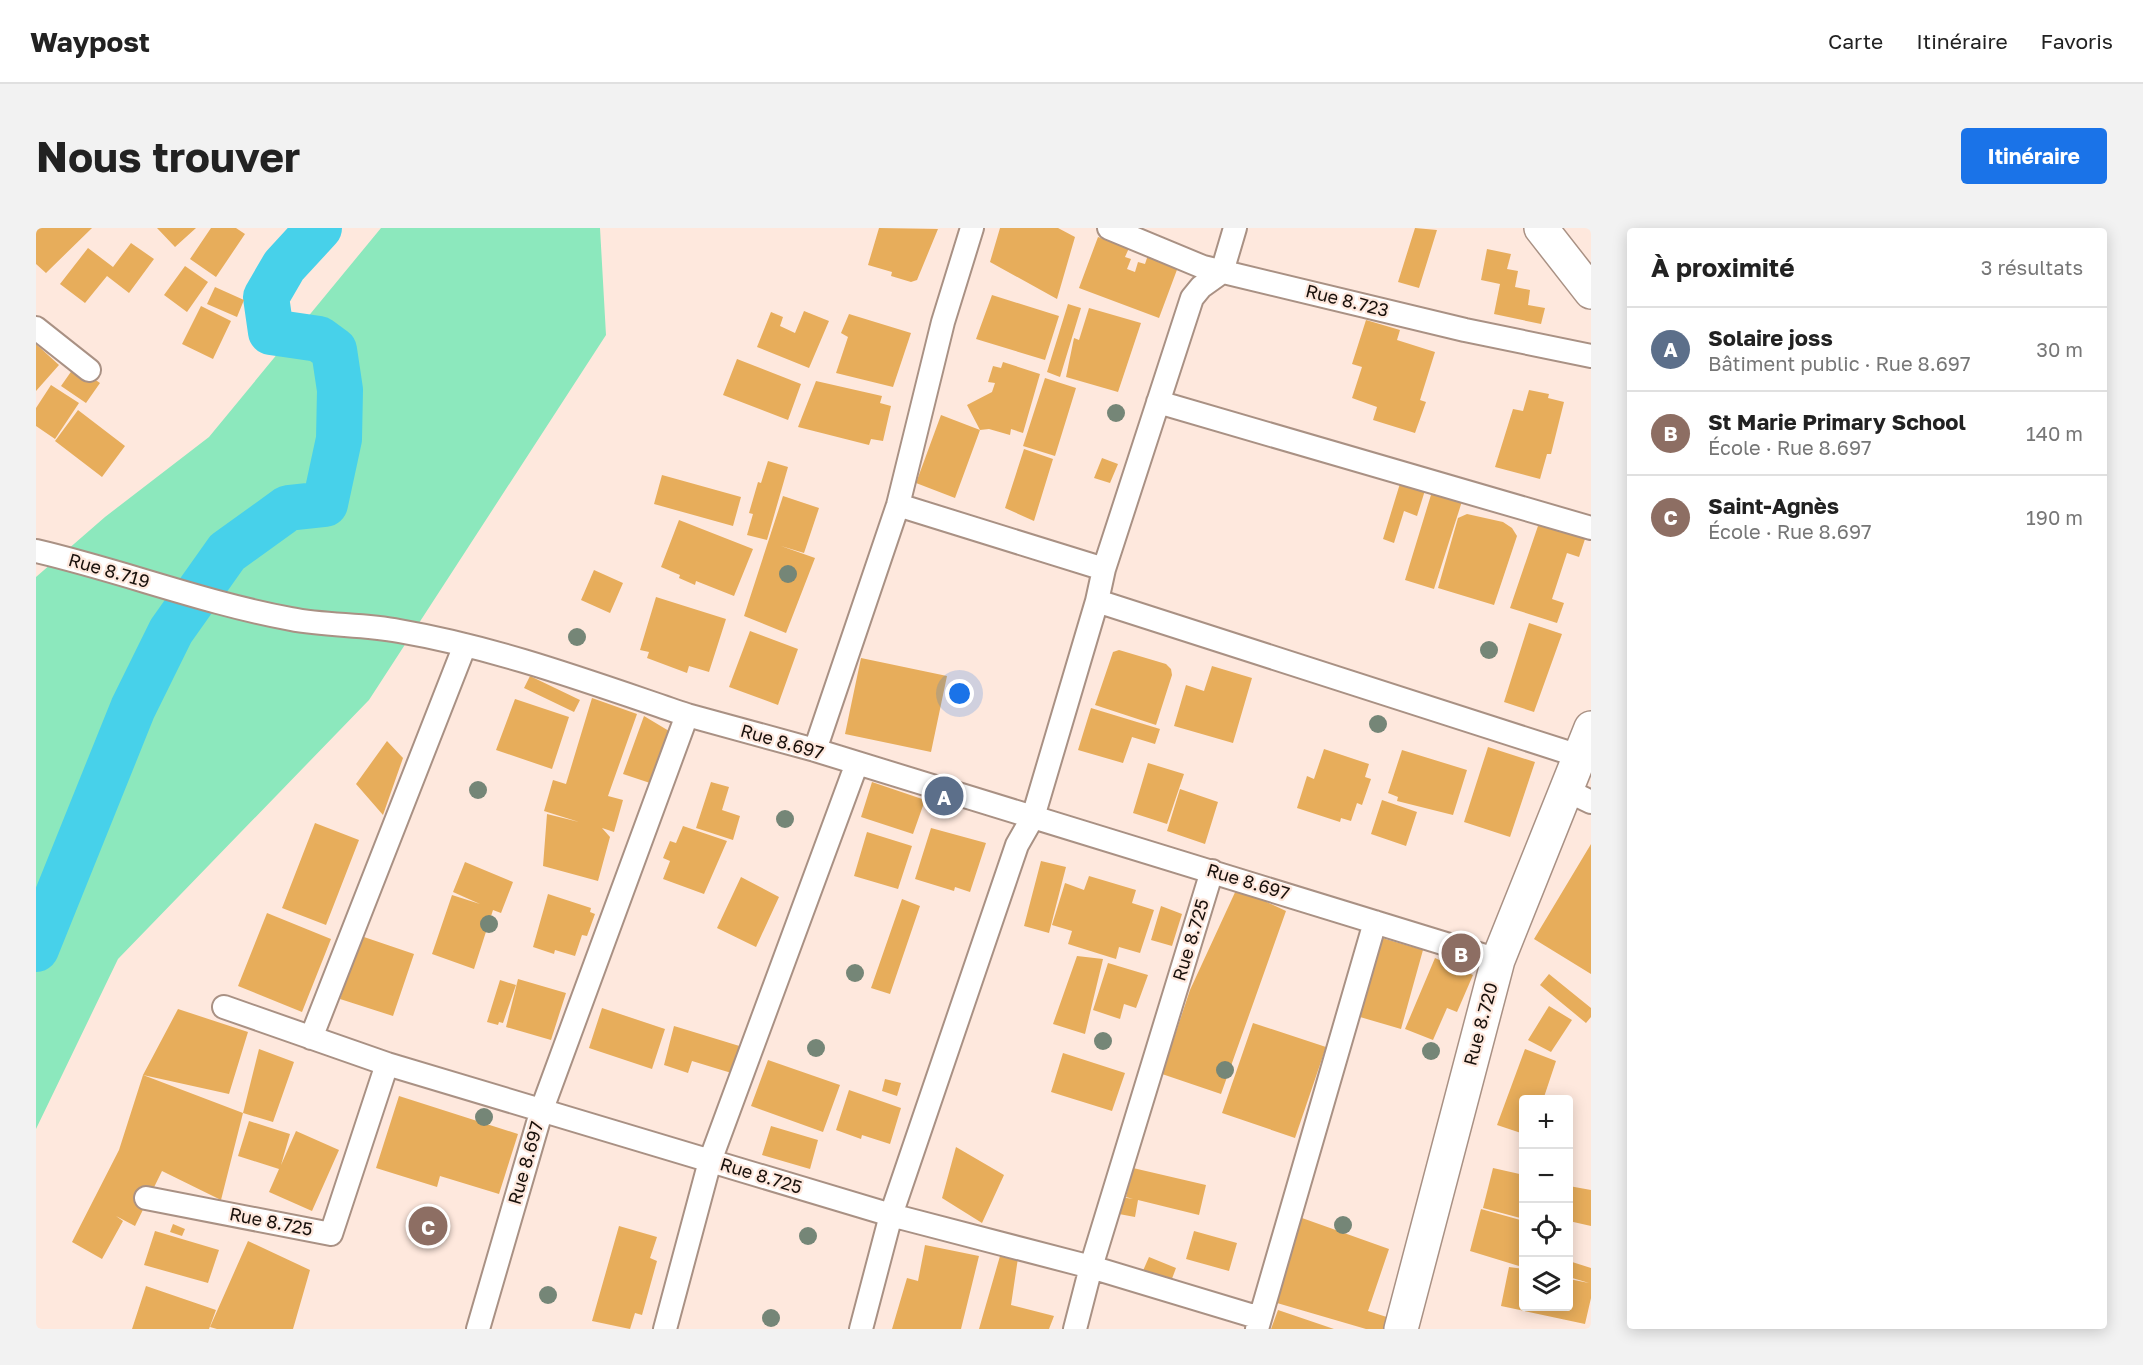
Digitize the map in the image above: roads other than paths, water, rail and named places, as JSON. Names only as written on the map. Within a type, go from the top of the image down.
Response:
[{"type":"main road","points":[[1541,228],[1591,292]]},
{"type":"main road","name":"Rue 8.720","points":[[1401,1329],[1498,960],[1579,796],[1585,742]]},
{"type":"street","points":[[815,750],[898,505],[943,322],[972,228]]},
{"type":"street","name":"Rue 8.723","points":[[1109,228],[1203,267],[1466,330],[1591,356]]},
{"type":"street","points":[[861,1329],[891,1215],[1017,845],[1033,817],[1097,602],[1104,569],[1192,298],[1201,287],[1222,272],[1235,228]]},
{"type":"street","points":[[36,328],[89,370]]},
{"type":"street","points":[[1158,402],[1591,528]]},
{"type":"street","points":[[898,505],[1104,569]]},
{"type":"street","name":"Rue 8.719","points":[[36,551],[93,564],[181,593],[291,620],[399,631],[512,656],[687,715]]},
{"type":"street","points":[[1097,602],[1585,742]]},
{"type":"street","points":[[311,1038],[465,645]]},
{"type":"street","name":"Rue 8.697","points":[[478,1329],[542,1109],[687,715],[815,750],[1498,960]]},
{"type":"street","points":[[665,1329],[710,1161],[857,763]]},
{"type":"street","name":"Rue 8.725","points":[[146,1198],[331,1234],[387,1064],[891,1215],[1091,1268],[1212,871]]},
{"type":"street","points":[[1075,1329],[1091,1268],[1259,1324],[1375,922]]},
{"type":"street","points":[[224,1008],[387,1064]]},
{"type":"waterway","points":[[36,949],[133,708],[171,631],[227,552],[288,508],[325,504],[339,439],[340,390],[334,350],[319,339],[271,332],[266,297],[284,266],[319,228]]},
{"type":"place","name":"Solaire joss","points":[[944,796]]},
{"type":"place","name":"St Marie Primary School","points":[[1461,953]]},
{"type":"place","name":"Saint-Agnès","points":[[428,1226]]}]
